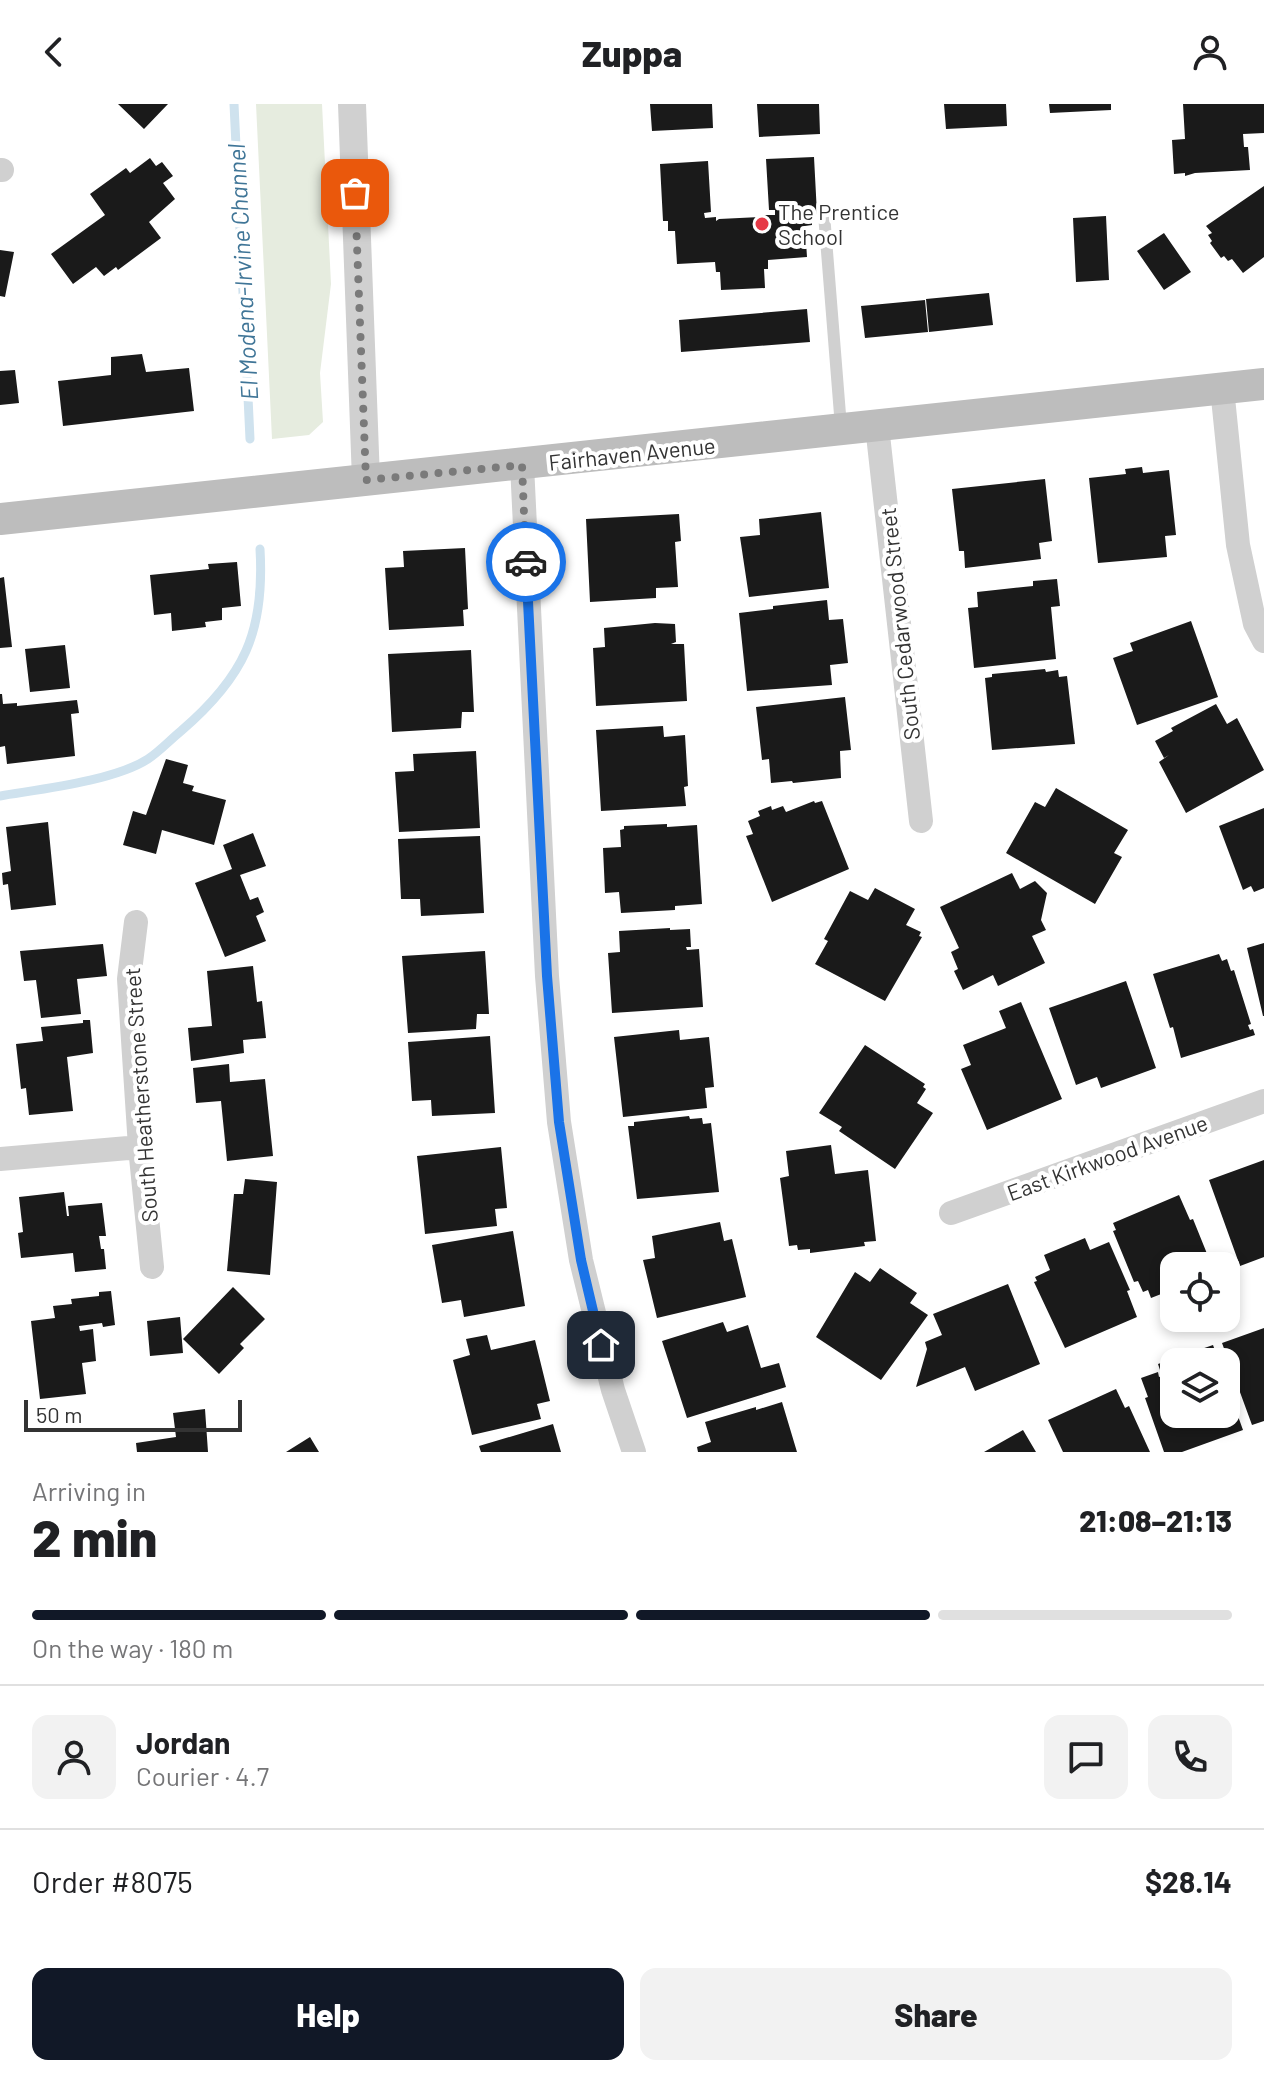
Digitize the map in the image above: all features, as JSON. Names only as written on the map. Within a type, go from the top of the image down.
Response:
[{"type":"main road","name":"Fairhaven Avenue","points":[[0,519],[1264,384]]},
{"type":"street","points":[[352,104],[366,480]]},
{"type":"street","points":[[1222,388],[1238,545],[1255,624],[1264,641]]},
{"type":"street","name":"South Cedarwood Street","points":[[877,426],[921,821]]},
{"type":"street","points":[[522,465],[547,976],[559,1122],[581,1260],[613,1390],[634,1452]]},
{"type":"street","name":"South Heatherstone Street","points":[[136,922],[129,979],[140,1147],[152,1267]]},
{"type":"street","name":"East Kirkwood Avenue","points":[[951,1213],[1264,1101]]},
{"type":"street","points":[[0,1159],[140,1147]]},
{"type":"lane","points":[[824,214],[841,430]]},
{"type":"shaded area","points":[[256,104],[322,104],[331,284],[320,373],[323,422],[309,435],[272,439]]},
{"type":"building","points":[[118,104],[168,104],[144,129]]},
{"type":"building","points":[[650,104],[712,104],[713,128],[652,131]]},
{"type":"building","points":[[757,104],[819,104],[820,134],[759,137]]},
{"type":"building","points":[[944,104],[1006,104],[1007,126],[946,129]]},
{"type":"building","points":[[1049,104],[1111,104],[1111,110],[1050,113]]},
{"type":"building","points":[[1183,104],[1264,104],[1264,133],[1243,134],[1244,147],[1248,147],[1250,170],[1185,176],[1185,173],[1174,174],[1172,140],[1185,139]]},
{"type":"building","points":[[814,157],[817,214],[812,215],[812,225],[805,226],[807,257],[768,260],[768,269],[764,269],[765,288],[721,290],[720,272],[716,272],[715,262],[677,264],[675,231],[668,231],[668,221],[663,221],[660,164],[708,161],[711,212],[704,213],[705,218],[716,217],[716,221],[760,217],[764,220],[764,215],[775,215],[775,210],[769,210],[766,159]]},
{"type":"building","points":[[150,158],[156,166],[162,162],[173,176],[163,183],[175,199],[149,222],[161,238],[118,270],[116,267],[104,276],[96,267],[73,284],[51,254],[105,215],[90,194],[126,168],[130,173]]},
{"type":"building","points":[[1264,186],[1264,257],[1243,273],[1232,259],[1221,258],[1210,243],[1212,241],[1208,235],[1212,233],[1206,226]]},
{"type":"building","points":[[1106,216],[1109,280],[1076,282],[1073,218]]},
{"type":"building","points":[[1164,233],[1191,272],[1164,290],[1137,251]]},
{"type":"building","points":[[0,250],[14,252],[5,297],[0,296]]},
{"type":"building","points":[[989,293],[993,325],[929,332],[926,299]]},
{"type":"building","points":[[925,300],[928,332],[865,338],[861,306]]},
{"type":"building","points":[[807,309],[810,342],[681,352],[679,320]]},
{"type":"building","points":[[142,354],[146,372],[189,368],[194,411],[63,426],[58,381],[111,375],[111,357]]},
{"type":"building","points":[[15,370],[19,403],[0,405],[0,371]]},
{"type":"building","points":[[1142,467],[1143,473],[1169,470],[1176,535],[1165,536],[1167,557],[1098,563],[1089,478],[1126,474],[1125,469]]},
{"type":"building","points":[[1045,479],[1052,541],[1039,543],[1041,559],[965,568],[964,551],[959,551],[952,489]]},
{"type":"building","points":[[821,512],[829,588],[749,597],[740,537],[760,535],[759,519]]},
{"type":"building","points":[[679,514],[681,541],[675,542],[678,587],[656,588],[656,598],[590,602],[586,519]]},
{"type":"building","points":[[465,548],[468,609],[463,610],[464,626],[389,630],[385,568],[404,567],[403,551]]},
{"type":"building","points":[[237,562],[241,606],[222,608],[222,620],[205,622],[206,627],[172,631],[171,613],[154,615],[150,575],[209,569],[208,564]]},
{"type":"building","points":[[4,577],[12,647],[0,648],[0,578]]},
{"type":"building","points":[[1057,579],[1060,606],[1051,607],[1056,659],[974,668],[968,608],[978,607],[977,592],[1033,586],[1033,581]]},
{"type":"building","points":[[827,600],[829,620],[843,619],[848,663],[830,665],[832,685],[747,691],[739,613]]},
{"type":"building","points":[[1191,621],[1218,697],[1137,725],[1113,658],[1133,651],[1130,643]]},
{"type":"building","points":[[675,624],[676,642],[671,644],[684,644],[687,701],[596,706],[593,648],[605,647],[604,628]]},
{"type":"building","points":[[65,645],[70,688],[30,692],[25,649]]},
{"type":"building","points":[[471,650],[474,712],[462,712],[461,728],[392,732],[388,654]]},
{"type":"building","points":[[1045,669],[1046,672],[1058,670],[1059,677],[1067,676],[1075,744],[992,750],[985,678],[992,677],[992,674]]},
{"type":"building","points":[[0,694],[3,704],[17,703],[17,706],[77,700],[79,713],[71,714],[75,756],[7,764],[5,746],[0,747]]},
{"type":"building","points":[[845,697],[851,750],[840,751],[841,778],[771,783],[769,759],[762,760],[756,707]]},
{"type":"building","points":[[1216,704],[1227,724],[1237,718],[1264,770],[1186,813],[1159,762],[1169,755],[1164,758],[1155,741],[1173,731],[1171,728]]},
{"type":"building","points":[[663,726],[664,737],[685,735],[686,806],[601,811],[596,730]]},
{"type":"building","points":[[476,751],[480,828],[399,832],[395,772],[414,771],[413,754]]},
{"type":"building","points":[[166,759],[188,765],[183,783],[194,786],[192,791],[226,800],[214,845],[162,830],[156,854],[123,845],[133,811],[146,815]]},
{"type":"building","points":[[1056,788],[1128,830],[1114,853],[1122,857],[1095,904],[1006,853],[1035,802],[1045,807]]},
{"type":"building","points":[[822,801],[849,869],[772,902],[746,836],[753,834],[748,821],[760,816],[758,811],[771,806],[772,810],[783,806],[786,812]]},
{"type":"building","points":[[1264,808],[1264,888],[1254,892],[1251,886],[1243,890],[1219,826]]},
{"type":"building","points":[[48,822],[56,905],[11,910],[8,884],[3,885],[2,873],[11,871],[6,827]]},
{"type":"building","points":[[667,824],[667,827],[697,825],[702,904],[675,906],[675,910],[621,913],[619,892],[605,893],[603,848],[621,847],[620,830],[624,826]]},
{"type":"building","points":[[253,833],[266,866],[240,875],[250,900],[258,897],[264,912],[256,916],[266,941],[225,957],[195,883],[232,869],[223,845]]},
{"type":"building","points":[[480,836],[484,913],[421,916],[420,899],[401,899],[398,839]]},
{"type":"building","points":[[1012,873],[1020,889],[1035,881],[1047,893],[1041,920],[1046,930],[1032,936],[1045,963],[998,986],[993,975],[963,990],[954,971],[958,969],[951,952],[959,948],[940,907]]},
{"type":"building","points":[[875,888],[915,909],[906,925],[921,932],[919,936],[922,937],[885,1001],[815,964],[828,941],[824,939],[850,891],[868,900]]},
{"type":"building","points":[[690,929],[691,947],[686,947],[687,950],[699,949],[703,1007],[612,1013],[608,953],[620,952],[619,931]]},
{"type":"building","points":[[1264,943],[1264,1016],[1263,1016],[1247,948]]},
{"type":"building","points":[[103,944],[107,976],[77,979],[81,1014],[41,1018],[36,980],[24,981],[20,951]]},
{"type":"building","points":[[485,951],[489,1014],[477,1014],[476,1029],[408,1033],[402,956]]},
{"type":"building","points":[[1219,954],[1222,961],[1227,959],[1231,971],[1234,970],[1251,1024],[1248,1025],[1255,1035],[1181,1058],[1153,974]]},
{"type":"building","points":[[253,966],[257,1002],[262,1001],[266,1038],[243,1040],[244,1053],[191,1061],[188,1028],[212,1026],[207,971]]},
{"type":"building","points":[[1126,981],[1156,1068],[1101,1088],[1097,1077],[1076,1085],[1049,1008]]},
{"type":"building","points":[[1021,1002],[1062,1099],[987,1130],[961,1069],[971,1065],[963,1045],[1006,1028],[999,1011]]},
{"type":"building","points":[[83,1020],[90,1020],[93,1053],[67,1057],[73,1111],[29,1115],[26,1088],[21,1089],[16,1044],[43,1041],[41,1027],[83,1023]]},
{"type":"building","points":[[679,1030],[680,1040],[709,1037],[714,1087],[705,1088],[707,1108],[623,1117],[614,1037]]},
{"type":"building","points":[[490,1036],[495,1113],[432,1116],[431,1100],[412,1101],[408,1042]]},
{"type":"building","points":[[865,1045],[925,1084],[923,1087],[926,1089],[917,1103],[933,1113],[895,1169],[839,1131],[842,1127],[819,1113]]},
{"type":"building","points":[[229,1064],[230,1082],[265,1079],[273,1156],[227,1161],[221,1101],[196,1103],[193,1068]]},
{"type":"building","points":[[689,1116],[690,1119],[702,1118],[703,1124],[711,1123],[719,1192],[637,1199],[628,1126],[634,1126],[634,1122]]},
{"type":"building","points":[[831,1145],[835,1174],[868,1170],[876,1241],[864,1242],[865,1246],[810,1253],[810,1249],[798,1250],[797,1245],[789,1246],[780,1178],[789,1176],[786,1151]]},
{"type":"building","points":[[501,1147],[507,1208],[495,1209],[497,1226],[425,1234],[417,1156]]},
{"type":"building","points":[[1264,1160],[1264,1257],[1240,1266],[1240,1252],[1235,1252],[1209,1180]]},
{"type":"building","points":[[245,1179],[277,1182],[270,1275],[227,1271],[234,1194],[243,1194]]},
{"type":"building","points":[[64,1192],[67,1216],[68,1206],[102,1203],[106,1236],[99,1236],[106,1269],[75,1272],[73,1253],[21,1258],[18,1233],[23,1232],[19,1197]]},
{"type":"building","points":[[1179,1195],[1206,1252],[1160,1252],[1160,1294],[1151,1298],[1148,1290],[1143,1292],[1138,1281],[1134,1282],[1113,1231],[1116,1230],[1113,1223]]},
{"type":"building","points":[[720,1222],[724,1241],[732,1239],[746,1297],[657,1318],[643,1260],[655,1258],[652,1236]]},
{"type":"building","points":[[513,1231],[525,1306],[464,1317],[461,1300],[442,1303],[432,1245]]},
{"type":"building","points":[[1085,1238],[1090,1250],[1109,1242],[1130,1290],[1127,1291],[1137,1317],[1065,1348],[1034,1282],[1037,1281],[1035,1277],[1050,1270],[1044,1255]]},
{"type":"building","points":[[880,1268],[917,1293],[910,1303],[928,1315],[881,1380],[816,1337],[855,1272],[870,1282]]},
{"type":"building","points":[[1008,1284],[1040,1364],[975,1391],[965,1367],[916,1387],[927,1349],[925,1342],[942,1335],[933,1314]]},
{"type":"building","points":[[233,1287],[265,1319],[240,1344],[244,1348],[219,1374],[183,1339]]},
{"type":"building","points":[[111,1291],[115,1325],[79,1326],[80,1331],[93,1329],[96,1361],[82,1363],[86,1394],[40,1399],[31,1321],[55,1318],[53,1306],[72,1304],[71,1299],[99,1296],[99,1292]]},
{"type":"building","points":[[180,1317],[183,1353],[150,1356],[147,1321]]},
{"type":"building","points":[[723,1322],[727,1332],[748,1325],[761,1368],[779,1363],[786,1387],[687,1418],[662,1341]]},
{"type":"building","points":[[1264,1328],[1264,1421],[1252,1425],[1240,1392],[1240,1348],[1224,1348],[1222,1343]]},
{"type":"building","points":[[487,1335],[491,1350],[535,1340],[550,1401],[537,1404],[541,1419],[472,1435],[453,1360],[470,1355],[466,1339]]},
{"type":"building","points":[[1158,1372],[1160,1428],[1240,1428],[1240,1422],[1243,1430],[1182,1452],[1164,1452],[1141,1378]]},
{"type":"building","points":[[1116,1389],[1125,1408],[1129,1406],[1150,1452],[1063,1452],[1048,1420]]},
{"type":"building","points":[[782,1402],[797,1452],[698,1452],[697,1447],[711,1442],[705,1422]]},
{"type":"building","points":[[205,1409],[208,1452],[137,1452],[136,1443],[176,1437],[173,1413]]},
{"type":"building","points":[[553,1424],[561,1452],[481,1452],[479,1446]]},
{"type":"building","points":[[1023,1430],[1036,1452],[984,1452]]},
{"type":"building","points":[[310,1437],[319,1452],[286,1452]]},
{"type":"waterway","name":"El Modena-Irvine Channel","points":[[234,104],[250,439]]},
{"type":"waterway","name":"El Modena-Irvine Channel","points":[[0,796],[77,783],[134,767],[157,753],[203,711],[235,672],[254,629],[259,605],[260,549]]},
{"type":"way so far","points":[[355,193],[366,480],[522,465],[526,562]]},
{"type":"place","name":"The Prentice School","points":[[762,224]]},
{"type":"route","points":[[526,562],[547,976],[559,1122],[581,1260],[601,1345]]}]
